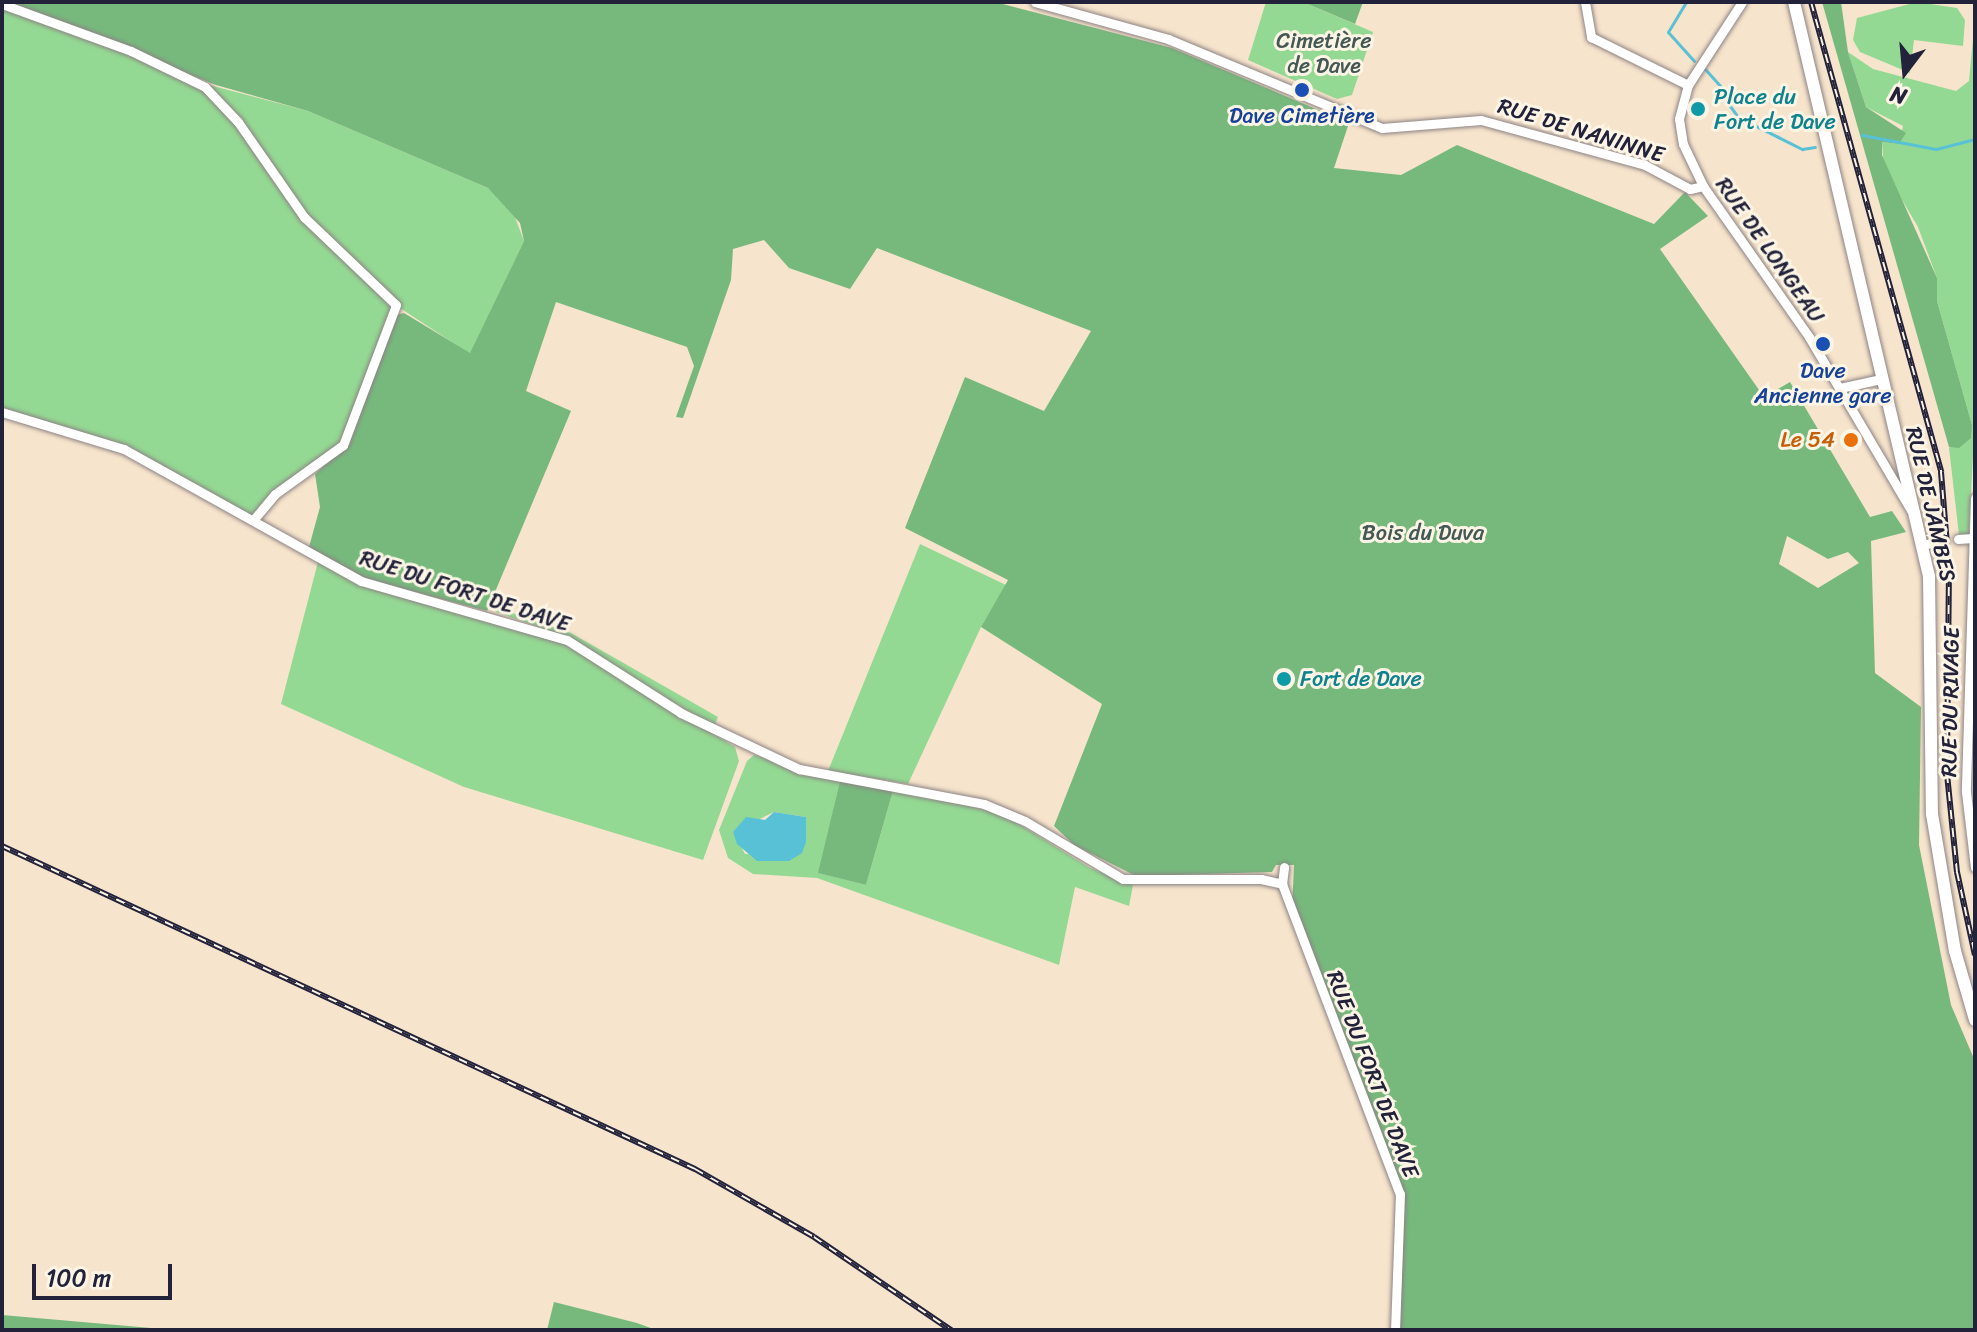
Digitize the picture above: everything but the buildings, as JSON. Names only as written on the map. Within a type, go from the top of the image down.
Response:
[{"type":"main road","name":"RUE DE JAMBES","points":[[1794,2],[1881,379],[1923,545],[1932,604],[1932,814],[1955,951],[1975,1020]]},
{"type":"street","name":"RUE DE NANINNE","points":[[1035,2],[1168,39],[1382,128],[1481,120],[1645,165],[1690,189],[1703,186]]},
{"type":"street","points":[[1585,2],[1591,37],[1688,85]]},
{"type":"street","name":"RUE DE LONGEAU","points":[[1742,2],[1688,85],[1680,109],[1680,136],[1703,186],[1840,388],[1917,519]]},
{"type":"street","points":[[2,4],[131,51],[205,87],[238,122],[304,217],[396,305],[343,445],[275,494],[253,520]]},
{"type":"street","points":[[1840,388],[1881,379]]},
{"type":"street","name":"RUE DU FORT DE DAVE","points":[[2,412],[114,445],[361,581],[567,640],[691,719],[799,769],[984,804],[1025,821],[1123,879],[1261,879],[1282,884]]},
{"type":"street","name":"RUE DU RIVAGE","points":[[1975,498],[1966,792],[1975,867]]},
{"type":"street","points":[[1958,539],[1973,538]]},
{"type":"street","points":[[1923,545],[1943,540]]},
{"type":"street","name":"RUE DU FORT DE DAVE","points":[[1284,867],[1282,884],[1400,1194],[1395,1330]]},
{"type":"green space","name":"Bois du Duva","points":[[9,2],[995,2],[1172,48],[1349,123],[1334,168],[1401,175],[1457,145],[1654,224],[1685,192],[1708,216],[1660,249],[1764,397],[1790,382],[1870,517],[1892,511],[1906,532],[1871,541],[1875,673],[1921,707],[1919,845],[1951,1005],[1975,1061],[1975,1330],[1399,1330],[1404,1195],[1292,909],[1294,865],[1276,865],[1272,872],[1136,876],[1074,845],[1054,826],[1102,704],[981,627],[1008,580],[905,528],[965,377],[1044,411],[1091,331],[877,248],[850,289],[789,268],[764,240],[733,249],[731,280],[683,418],[676,417],[694,366],[687,347],[556,302],[526,391],[571,411],[487,611],[362,578],[309,547],[320,507],[315,474],[349,444],[396,315],[404,313],[470,353],[524,241],[520,223],[488,188],[308,111],[216,85]],"holes":[[[1787,536],[1828,559],[1848,552],[1859,563],[1818,588],[1779,564]]]},
{"type":"green space","name":"Cimetière de Dave","points":[[1266,2],[1303,2],[1373,32],[1352,95],[1337,99],[1248,60]]},
{"type":"green space","points":[[1303,2],[1363,2],[1355,24]]},
{"type":"green space","points":[[1822,2],[1841,2],[1848,52],[1866,107],[1906,133],[1899,144],[1882,142],[1882,155],[1937,278],[1937,301],[1972,425],[1971,438],[1959,448],[1949,447]]},
{"type":"green space","points":[[1917,2],[1957,8],[1965,20],[1963,46],[1914,40],[1910,73],[1860,52],[1853,40],[1857,18]]},
{"type":"green space","points":[[2,4],[209,85],[308,111],[488,188],[513,212],[524,241],[470,354],[397,306],[347,438],[280,490],[253,520],[136,455],[2,412]]},
{"type":"green space","points":[[1975,17],[1975,417],[1969,534],[1959,535],[1949,448],[1972,425],[1937,301],[1937,278],[1918,227],[1884,169],[1882,142],[1899,144],[1903,126],[1866,107],[1848,52],[1873,69],[1956,91],[1969,81]]},
{"type":"green space","points":[[920,544],[1006,585],[981,627],[908,784],[828,771]]},
{"type":"green space","points":[[318,562],[560,642],[735,747],[739,761],[703,860],[464,787],[281,704]]},
{"type":"green space","points":[[498,608],[571,633],[718,717],[714,727],[568,637],[496,612]]},
{"type":"green space","points":[[754,755],[840,781],[819,873],[866,885],[893,791],[958,802],[1009,818],[1090,868],[1133,885],[1129,906],[1075,887],[1059,965],[817,878],[753,874],[728,858],[719,830],[747,761]],"holes":[[[774,812],[806,817],[802,853],[745,854],[733,832]]]},
{"type":"green space","points":[[840,781],[893,791],[866,885],[818,873]]},
{"type":"green space","points":[[554,1302],[637,1323],[656,1330],[547,1330]]},
{"type":"green space","points":[[2,1315],[174,1330],[2,1330]]},
{"type":"water","points":[[774,812],[806,817],[806,842],[802,853],[789,861],[757,861],[737,844],[733,832],[746,817],[765,820]]},
{"type":"waterway","points":[[1686,2],[1668,32],[1694,61]]},
{"type":"waterway","points":[[1705,69],[1732,99],[1730,106],[1738,117],[1802,149],[1815,147]]},
{"type":"waterway","points":[[1862,135],[1936,149],[1975,139]]},
{"type":"railway","points":[[1811,2],[1941,472],[1949,569],[1947,774],[1957,872],[1975,955]]},
{"type":"railway","points":[[2,846],[695,1169],[814,1237],[951,1330]]},
{"type":"place","name":"Dave Cimetière","points":[[1302,90]]},
{"type":"place","name":"Place du Fort de Dave","points":[[1698,109]]},
{"type":"place","name":"Dave Ancienne gare","points":[[1823,344]]},
{"type":"place","name":"Le 54","points":[[1851,440]]},
{"type":"place","name":"Fort de Dave","points":[[1284,679]]}]
